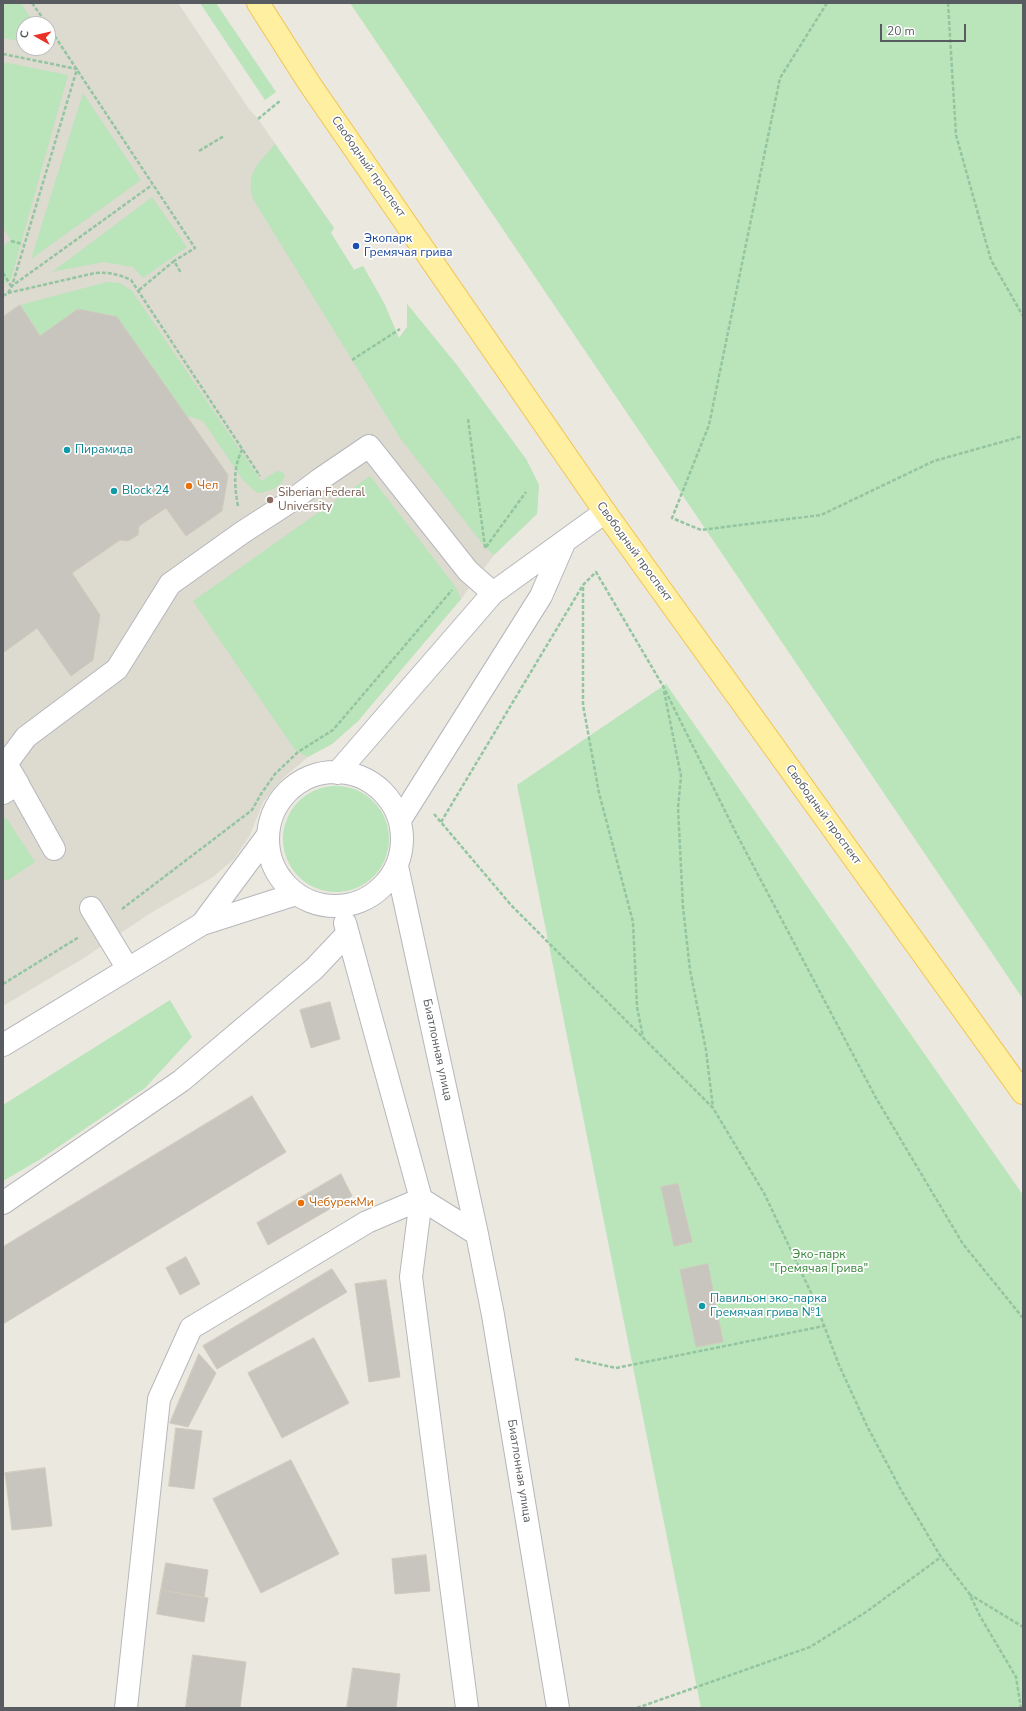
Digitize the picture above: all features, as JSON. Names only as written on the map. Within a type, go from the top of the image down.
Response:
[{"type":"main road","name":"Свободный проспект","points":[[258,3],[310,83],[605,512],[1023,1093]]},
{"type":"street","points":[[54,849],[11,788],[5,762],[26,737],[117,669],[170,584],[243,532],[291,502],[319,480],[369,446],[468,571],[493,593]]},
{"type":"street","points":[[337,773],[493,593],[605,512]]},
{"type":"street","points":[[400,820],[541,596],[564,543]]},
{"type":"street","points":[[337,773],[355,774],[375,784],[390,800],[400,820],[403,843],[397,866],[388,882],[375,894],[359,903],[341,907],[325,906],[310,902],[296,894],[280,878],[271,858],[268,835],[272,816],[281,798],[296,784],[313,775],[337,773]]},
{"type":"street","points":[[202,924],[268,835]]},
{"type":"street","name":"Биатлонная улица","points":[[397,866],[477,1234],[493,1315],[558,1708]]},
{"type":"street","points":[[3,1045],[202,924],[296,894]]},
{"type":"street","points":[[341,907],[347,934],[421,1199],[411,1277],[467,1708]]},
{"type":"street","points":[[96,916],[128,969]]},
{"type":"street","points":[[3,1203],[181,1081],[314,969],[347,934]]},
{"type":"street","points":[[421,1199],[477,1234]]},
{"type":"street","points":[[126,1708],[159,1399],[191,1328],[367,1222],[421,1199]]},
{"type":"path","points":[[32,3],[41,16]]},
{"type":"path","points":[[827,3],[780,78],[709,425],[672,518],[702,530],[822,515],[934,461],[1023,436]]},
{"type":"path","points":[[948,3],[956,135],[991,260],[1023,316]]},
{"type":"path","points":[[56,38],[195,248],[174,261],[139,290]]},
{"type":"path","points":[[3,54],[77,69]]},
{"type":"path","points":[[8,293],[12,286],[23,244],[77,69]]},
{"type":"path","points":[[258,119],[282,100]]},
{"type":"path","points":[[199,151],[224,136]]},
{"type":"path","points":[[12,286],[152,184]]},
{"type":"path","points":[[11,241],[23,244]]},
{"type":"path","points":[[174,261],[181,273]]},
{"type":"path","points":[[3,296],[8,293],[95,273],[107,272],[120,274],[131,280],[260,476]]},
{"type":"path","points":[[3,273],[12,286]]},
{"type":"path","points":[[352,360],[400,329]]},
{"type":"path","points":[[468,419],[486,547]]},
{"type":"path","points":[[243,448],[236,461],[234,489],[243,532]]},
{"type":"path","points":[[3,984],[96,916],[252,810],[275,774],[298,752],[334,730],[468,571],[526,492]]},
{"type":"path","points":[[442,822],[583,585],[596,572],[663,686],[737,835],[876,1098],[963,1244],[1023,1318]]},
{"type":"path","points":[[583,585],[583,705],[599,793],[633,922],[637,1007],[643,1038]]},
{"type":"path","points":[[663,686],[681,776],[678,808],[683,906],[690,970],[706,1050],[714,1108]]},
{"type":"path","points":[[416,795],[442,822],[511,905],[714,1108],[764,1193],[814,1299],[839,1365],[867,1426],[901,1490],[942,1556],[969,1593],[980,1616],[1016,1676],[1021,1708]]},
{"type":"path","points":[[575,1359],[616,1368],[824,1326]]},
{"type":"path","points":[[637,1708],[810,1647],[866,1612],[942,1556]]},
{"type":"path","points":[[969,1593],[1023,1627]]},
{"type":"shaded area","name":"Siberian Federal University","points":[[3,3],[178,3],[249,109],[258,119],[334,228],[331,233],[354,270],[363,266],[384,303],[399,338],[407,327],[407,304],[456,364],[526,459],[539,485],[537,514],[494,555],[461,599],[358,721],[332,744],[308,757],[283,778],[263,802],[250,835],[234,859],[213,877],[149,914],[84,958],[3,1006]]},
{"type":"green space","points":[[3,3],[21,3],[30,16],[16,16],[16,40],[3,38]]},
{"type":"green space","points":[[200,3],[216,3],[276,92],[265,100]]},
{"type":"green space","points":[[350,3],[1023,3],[1023,999]]},
{"type":"green space","points":[[3,62],[68,75],[11,279],[3,284],[3,246],[11,240],[3,228]]},
{"type":"green space","points":[[83,93],[141,180],[31,259]]},
{"type":"green space","points":[[275,144],[334,228],[331,233],[354,270],[363,266],[384,303],[399,338],[407,327],[407,304],[456,364],[526,459],[539,485],[537,514],[494,555],[485,547],[400,438],[253,199],[251,190],[252,175],[259,163]]},
{"type":"green space","points":[[152,197],[187,247],[143,278],[133,267],[104,262],[52,272]]},
{"type":"green space","points":[[107,282],[120,283],[132,291],[261,481],[277,471],[282,472],[285,476],[280,484],[274,489],[257,493],[243,480],[203,421],[187,416],[117,317],[78,309],[40,336],[20,305]]},
{"type":"green space","points":[[370,476],[455,586],[461,599],[358,721],[332,744],[308,757],[298,752],[293,747],[193,601]]},
{"type":"green space","name":"Эко-парк \"Гремячая Грива\"","points":[[666,684],[1023,1195],[1023,1708],[701,1708],[517,785]]},
{"type":"green space","points":[[336,786],[356,790],[374,801],[385,819],[389,839],[385,859],[374,877],[356,888],[336,892],[316,888],[298,877],[287,859],[283,839],[287,819],[298,801],[316,790]]},
{"type":"green space","points":[[3,817],[7,819],[35,862],[8,880],[3,879]]},
{"type":"green space","points":[[170,1000],[192,1037],[145,1088],[39,1160],[3,1181],[3,1105]]},
{"type":"building","name":"Block 24","points":[[20,305],[40,336],[78,309],[117,317],[228,475],[222,511],[186,536],[166,508],[139,526],[138,535],[128,541],[120,540],[72,573],[100,615],[93,660],[71,676],[37,628],[3,653],[3,317]]},
{"type":"building","points":[[330,1002],[340,1039],[311,1048],[300,1010]]},
{"type":"building","points":[[252,1096],[286,1152],[3,1324],[3,1247]]},
{"type":"building","points":[[341,1174],[352,1196],[268,1245],[257,1223]]},
{"type":"building","points":[[678,1184],[692,1242],[674,1246],[661,1187]]},
{"type":"building","points":[[186,1257],[200,1284],[180,1295],[166,1268]]},
{"type":"building","name":"Павильон эко-парка Гремячая грива №1","points":[[708,1264],[723,1342],[696,1347],[680,1270]]},
{"type":"building","points":[[332,1269],[347,1292],[217,1369],[203,1346]]},
{"type":"building","points":[[386,1280],[400,1377],[369,1382],[355,1284]]},
{"type":"building","points":[[314,1338],[349,1403],[282,1438],[248,1373]]},
{"type":"building","points":[[199,1354],[216,1373],[188,1427],[170,1423]]},
{"type":"building","points":[[176,1428],[202,1431],[194,1489],[169,1486]]},
{"type":"building","points":[[291,1460],[339,1554],[261,1593],[213,1499]]},
{"type":"building","points":[[45,1468],[52,1526],[12,1530],[5,1473]]},
{"type":"building","points":[[426,1555],[430,1591],[395,1594],[392,1559]]},
{"type":"building","points":[[166,1563],[208,1570],[204,1598],[161,1590]]},
{"type":"building","points":[[161,1590],[208,1598],[204,1622],[157,1614]]},
{"type":"building","points":[[193,1655],[246,1662],[240,1708],[186,1707]]},
{"type":"building","points":[[353,1668],[400,1674],[396,1708],[347,1708]]},
{"type":"place","name":"Экопарк Гремячая грива","points":[[356,246]]},
{"type":"place","name":"Пирамида","points":[[67,450]]},
{"type":"place","name":"Чел","points":[[189,486]]},
{"type":"place","name":"Block 24","points":[[114,491]]},
{"type":"place","name":"Siberian Federal University","points":[[270,500]]},
{"type":"place","name":"ЧебурекМи","points":[[301,1203]]},
{"type":"place","name":"Павильон эко-парка Гремячая грива №1","points":[[702,1306]]}]
